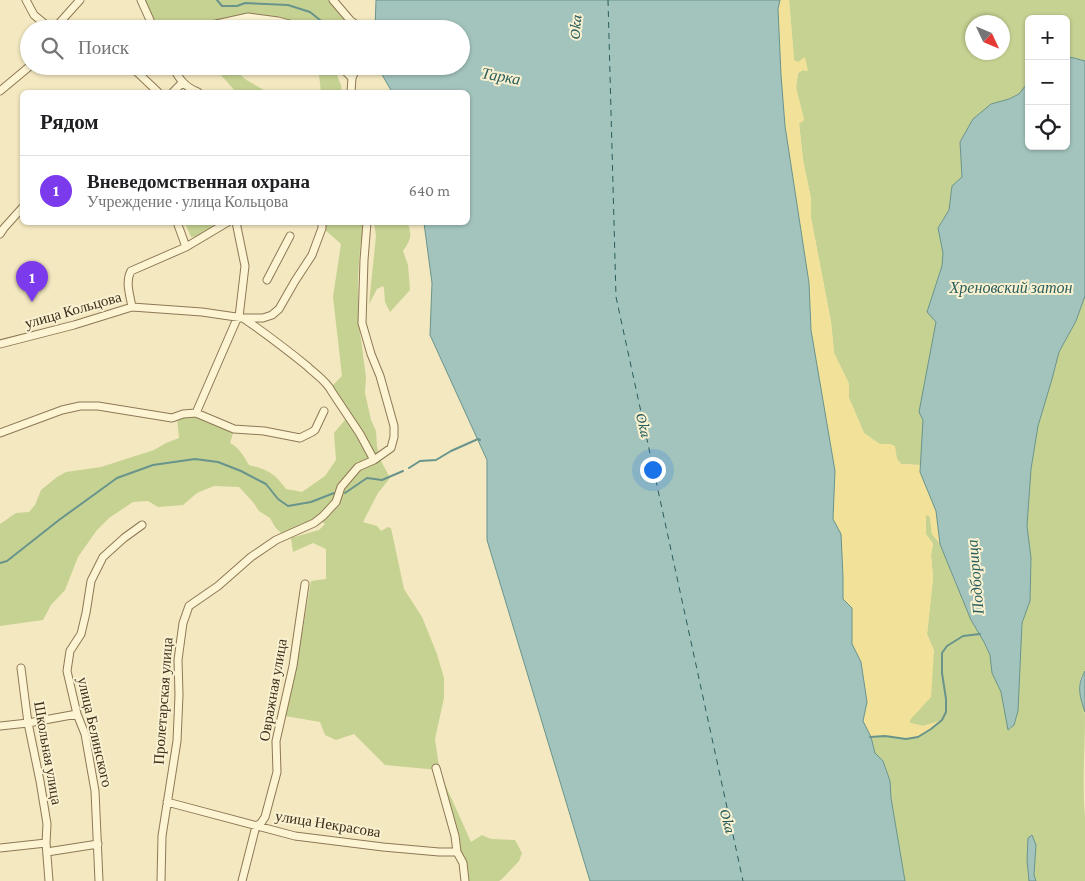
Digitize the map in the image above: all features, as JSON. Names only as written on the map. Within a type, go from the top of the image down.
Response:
[{"type":"street","points":[[26,0],[34,15],[41,20]]},
{"type":"street","points":[[61,20],[80,0]]},
{"type":"street","points":[[141,0],[150,20]]},
{"type":"street","points":[[334,0],[350,20]]},
{"type":"street","points":[[236,20],[248,17],[270,20]]},
{"type":"street","points":[[0,91],[20,74]]},
{"type":"street","points":[[140,75],[156,90]]},
{"type":"street","points":[[177,75],[182,83],[192,90]]},
{"type":"street","points":[[349,75],[352,78]]},
{"type":"street","points":[[351,90],[353,75]]},
{"type":"street","points":[[175,90],[182,83]]},
{"type":"street","points":[[0,234],[20,210]]},
{"type":"street","points":[[178,225],[186,247]]},
{"type":"street","points":[[132,307],[128,284],[131,270],[186,247],[223,225]]},
{"type":"street","points":[[196,413],[236,321],[241,317],[245,266],[237,225]]},
{"type":"street","name":"улица Кольцова","points":[[0,344],[74,325],[132,307],[241,317],[263,318],[272,315],[279,309],[312,255],[322,225]]},
{"type":"street","name":"Пролетарская улица","points":[[161,881],[162,836],[177,741],[178,660],[183,622],[189,606],[218,586],[251,557],[276,540],[314,523],[323,516],[336,502],[341,487],[358,467],[374,460],[391,448],[394,426],[362,323],[364,260],[368,225]]},
{"type":"street","points":[[267,280],[290,236]]},
{"type":"street","name":"улица Кольцова","points":[[241,317],[275,339],[330,387],[374,460]]},
{"type":"street","points":[[0,433],[62,410],[80,406],[98,406],[172,418],[196,413],[234,429],[264,431],[300,438],[316,430],[324,412]]},
{"type":"street","name":"улица Белинского","points":[[99,881],[95,791],[84,734],[77,714],[67,671],[70,651],[81,634],[91,581],[103,558],[124,538],[142,525]]},
{"type":"street","name":"Овражная улица","points":[[242,881],[256,826],[265,817],[277,772],[276,741],[293,666],[305,584]]},
{"type":"street","name":"Школьная улица","points":[[21,668],[28,723],[47,824],[46,843],[49,881]]},
{"type":"street","points":[[0,726],[77,714]]},
{"type":"street","points":[[436,768],[455,836],[457,852],[463,863],[465,881]]},
{"type":"street","name":"улица Некрасова","points":[[167,802],[294,836],[383,847],[457,852]]},
{"type":"street","points":[[0,848],[46,843]]},
{"type":"street","points":[[47,852],[98,844]]},
{"type":"green space","points":[[143,0],[331,0],[347,20],[272,20],[247,14],[233,20],[153,20]]},
{"type":"green space","points":[[789,0],[1085,0],[1085,61],[1070,58],[1070,15],[1025,15],[1025,86],[1019,94],[991,104],[960,142],[962,177],[952,186],[949,210],[938,228],[943,253],[942,266],[934,290],[936,322],[923,420],[922,459],[920,465],[901,464],[890,444],[880,445],[864,433],[849,398],[849,384],[834,353],[831,322],[811,218],[811,199],[803,160],[799,123],[804,120],[796,88],[798,73],[803,70],[807,71],[794,60]]},
{"type":"green space","points":[[221,75],[240,75],[264,90],[234,90]]},
{"type":"green space","points":[[319,75],[337,75],[342,90],[321,90]]},
{"type":"green space","points":[[186,225],[222,225],[204,236],[191,237]]},
{"type":"green space","points":[[324,225],[363,225],[358,278],[358,318],[366,377],[365,393],[371,420],[376,431],[380,459],[390,478],[378,493],[363,522],[377,526],[381,531],[388,527],[391,528],[404,589],[422,617],[437,654],[444,678],[444,698],[435,739],[440,773],[471,842],[482,835],[491,839],[515,840],[522,853],[519,861],[499,881],[468,881],[466,863],[438,770],[385,765],[354,734],[336,740],[325,735],[320,722],[285,716],[311,581],[326,579],[326,549],[313,543],[293,552],[291,538],[319,530],[325,524],[320,520],[301,524],[281,533],[270,518],[259,511],[239,487],[214,486],[197,493],[183,505],[158,507],[148,501],[133,502],[109,518],[97,530],[78,557],[65,590],[51,605],[43,620],[0,626],[0,524],[16,513],[29,512],[35,505],[41,490],[66,472],[101,467],[154,450],[179,438],[177,418],[195,414],[234,430],[230,443],[239,450],[249,465],[270,473],[286,489],[302,492],[325,476],[336,460],[334,433],[350,414],[332,386],[342,376],[333,297],[341,244],[324,229]]},
{"type":"green space","points":[[374,225],[408,225],[410,231],[409,241],[403,251],[408,265],[410,290],[390,312],[385,302],[383,286],[377,289],[369,304],[376,236]]},
{"type":"green space","points":[[1085,296],[1085,671],[1080,679],[1080,685],[1085,716],[1085,881],[1036,881],[1034,875],[1036,845],[1027,860],[1029,881],[905,881],[891,798],[890,781],[883,761],[875,753],[871,737],[885,736],[906,739],[940,721],[923,726],[910,723],[934,651],[927,634],[933,578],[931,555],[933,544],[926,534],[926,514],[930,517],[932,534],[940,544],[971,620],[990,655],[992,673],[1001,692],[1009,730],[1014,725],[1018,711],[1022,623],[1030,601],[1031,558],[1027,526],[1031,469],[1038,426],[1059,352],[1076,321]]},
{"type":"sand","points":[[780,0],[789,0],[794,60],[798,62],[805,57],[808,71],[803,70],[798,73],[796,88],[804,120],[799,124],[803,160],[811,199],[811,218],[831,322],[834,353],[849,384],[849,398],[864,433],[880,444],[895,446],[897,459],[901,464],[920,465],[920,472],[936,511],[940,544],[932,534],[930,517],[926,515],[926,534],[933,544],[931,555],[933,578],[927,634],[934,651],[931,697],[910,720],[910,723],[923,726],[942,720],[918,737],[906,739],[885,736],[871,737],[863,721],[867,702],[861,662],[852,644],[852,608],[843,599],[841,534],[833,519],[835,471],[811,330],[809,283],[785,126],[778,9]]},
{"type":"water","name":"Oka","points":[[376,0],[780,0],[778,9],[785,126],[809,283],[811,330],[835,471],[833,519],[841,534],[843,599],[852,608],[852,644],[861,662],[867,702],[863,721],[871,737],[875,753],[883,761],[890,781],[891,798],[905,881],[590,881],[487,540],[487,460],[430,335],[432,283],[424,225],[470,225],[470,90],[391,90],[382,75],[470,75],[470,20],[375,20]]},
{"type":"water","name":"Хреновский затон","points":[[1070,58],[1085,61],[1085,296],[1076,321],[1059,352],[1038,426],[1031,469],[1027,526],[1031,558],[1030,601],[1022,623],[1018,711],[1014,725],[1008,730],[1001,692],[992,673],[990,655],[971,620],[940,544],[936,511],[920,472],[923,420],[919,412],[936,322],[927,312],[942,266],[943,253],[938,228],[949,210],[952,186],[962,177],[960,142],[973,119],[991,104],[1019,94],[1025,86],[1025,150],[1070,150]]},
{"type":"water","points":[[1085,671],[1085,712],[1080,696],[1080,682]]},
{"type":"water","points":[[1032,835],[1036,845],[1034,875],[1036,881],[1029,881],[1027,860],[1028,838]]},
{"type":"waterway","name":"Тарка","points":[[217,0],[222,6],[237,6],[245,3],[288,5],[310,12],[320,20]]},
{"type":"waterway","points":[[409,468],[420,461],[436,460],[451,451],[478,439],[480,440]]},
{"type":"waterway","points":[[0,563],[7,561],[117,478],[153,465],[195,459],[218,462],[266,484],[278,499],[288,506],[311,502],[334,493]]},
{"type":"waterway","points":[[345,493],[367,478],[382,480],[403,471]]},
{"type":"waterway","name":"Подборица","points":[[870,737],[885,736],[906,739],[918,737],[942,720],[946,712],[942,653],[947,646],[963,636],[980,634]]},
{"type":"ferry route","points":[[608,0],[616,297],[743,881]]},
{"type":"place","name":"Вневедомственная охрана","points":[[32,302]]}]
